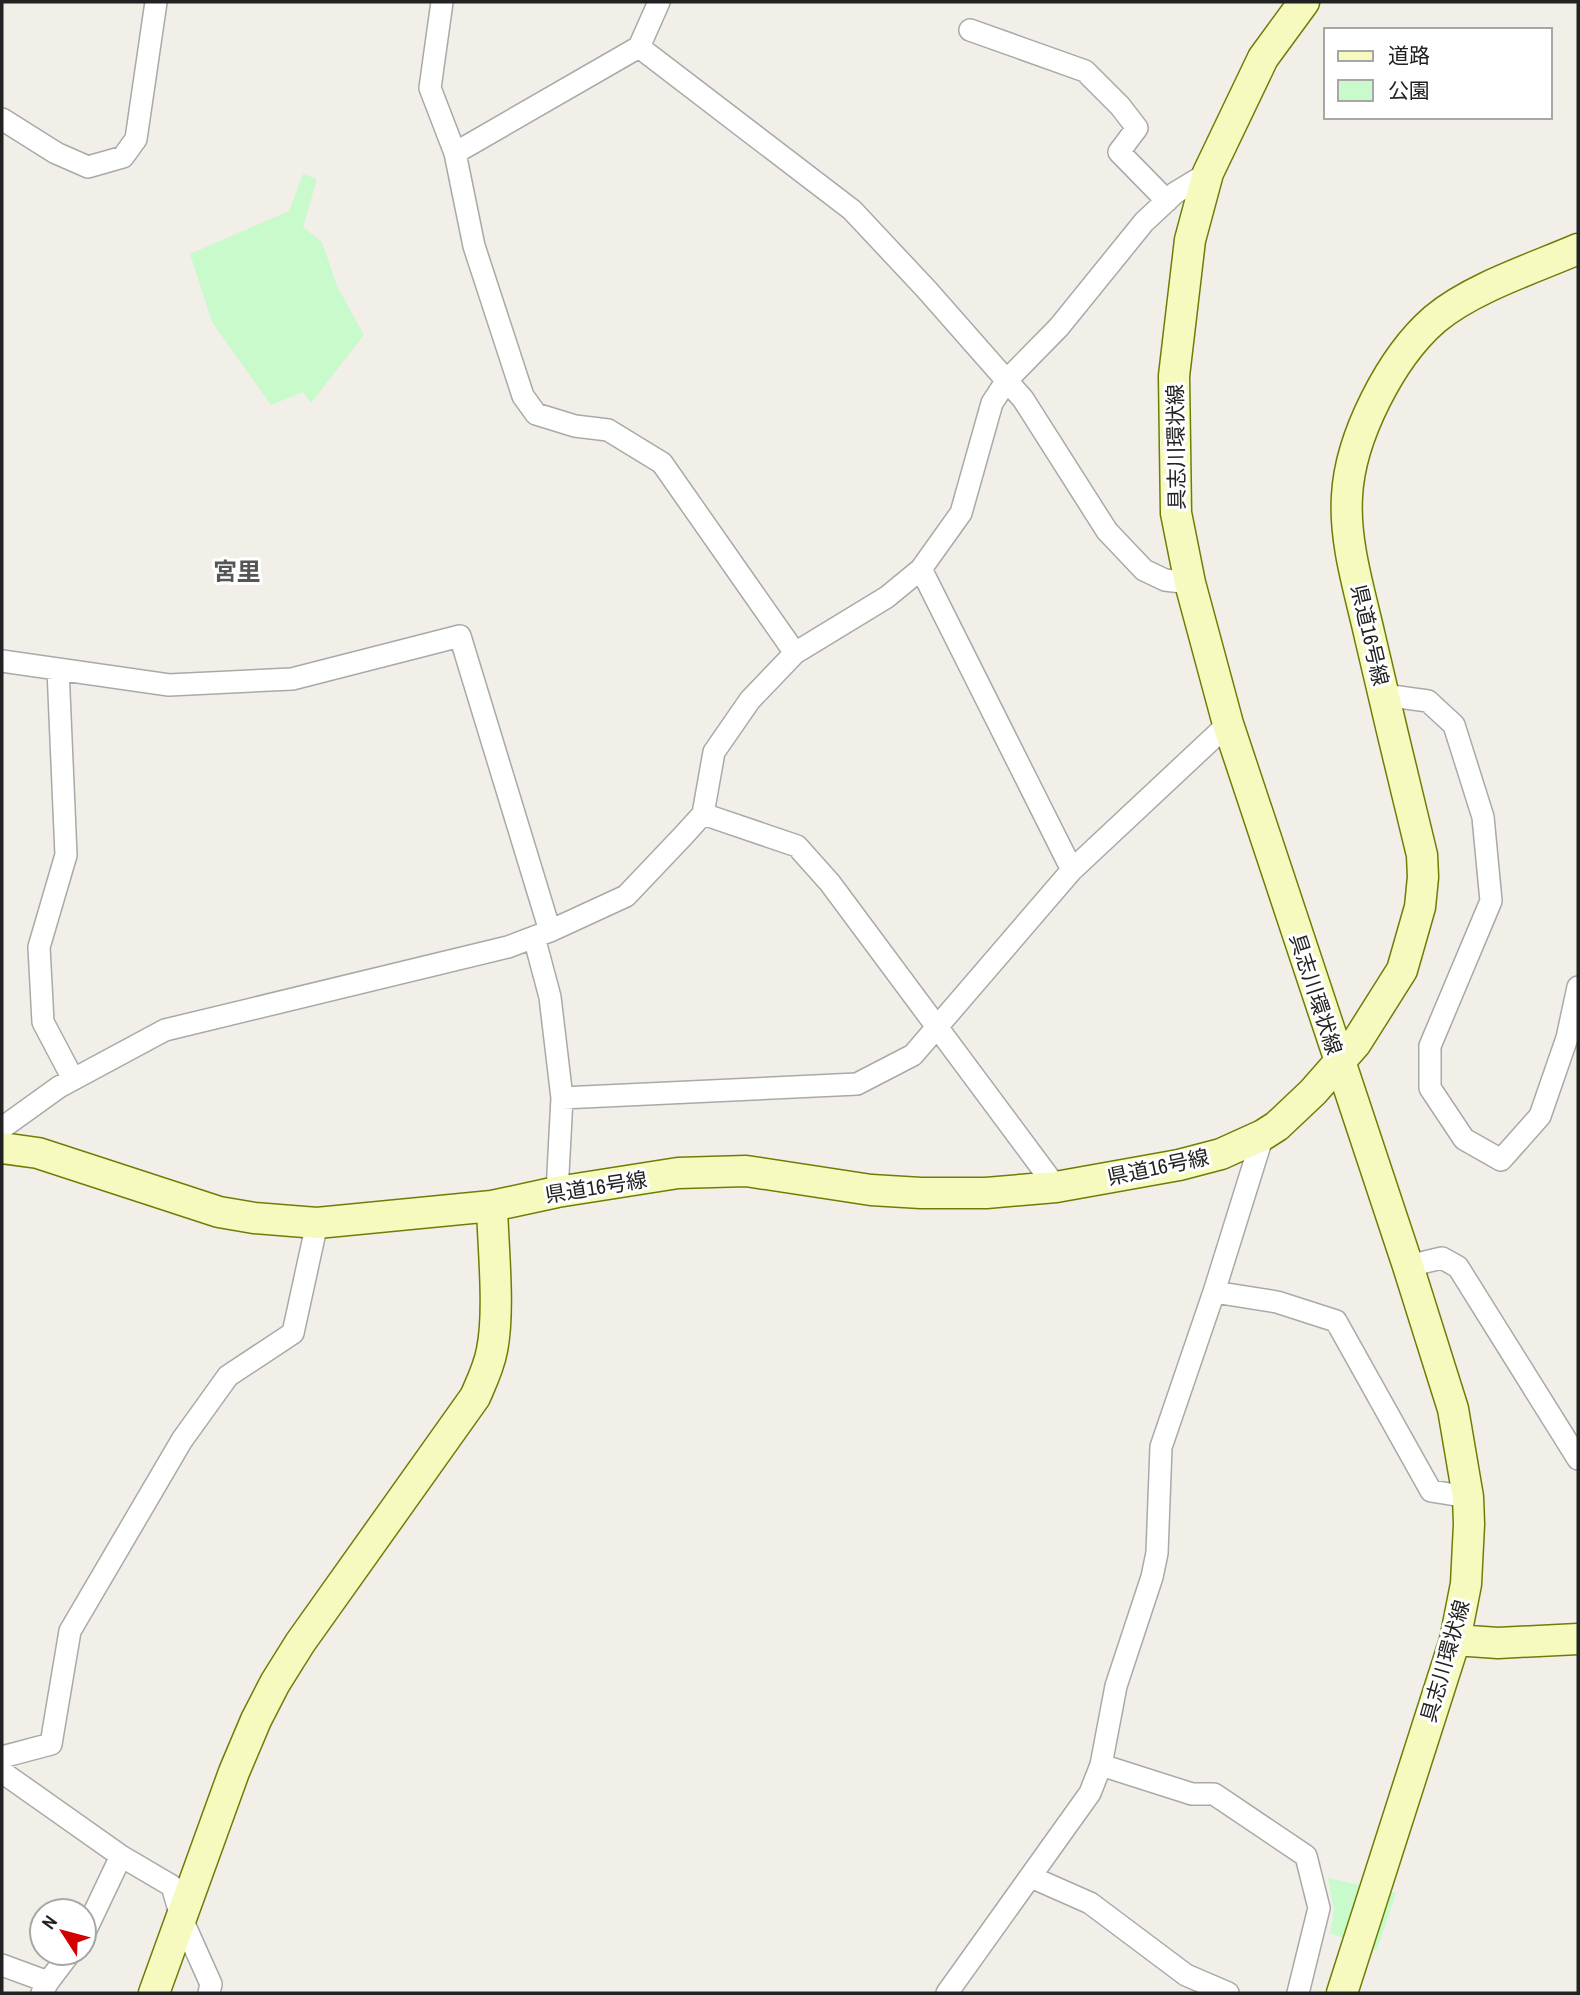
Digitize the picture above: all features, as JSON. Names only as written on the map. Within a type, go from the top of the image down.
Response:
[{"type":"main road","name":"具志川環状線","points":[[1304,2],[1263,58],[1208,173],[1190,240],[1174,376],[1177,513],[1191,583],[1228,724],[1408,1266],[1452,1409],[1468,1497],[1466,1584],[1455,1640],[1342,1993]]},
{"type":"main road","name":"県道16号線","points":[[2,1147],[38,1153],[219,1212],[317,1223],[492,1206],[558,1192],[678,1173],[746,1171],[871,1190],[921,1193],[986,1193],[1056,1187],[1179,1165],[1221,1154],[1263,1135],[1291,1114],[1339,1062],[1373,1018],[1402,970],[1419,907],[1423,877],[1422,855],[1351,554],[1347,495],[1358,441],[1379,390],[1404,352],[1436,318],[1480,291],[1578,249]]},
{"type":"main road","points":[[153,1993],[234,1772],[275,1683],[300,1643],[475,1397],[487,1370],[493,1347],[494,1324],[492,1206]]},
{"type":"main road","points":[[1455,1640],[1498,1643],[1578,1639]]},
{"type":"street","points":[[2,119],[56,153],[88,167],[123,157],[136,139],[156,2]]},
{"type":"street","points":[[442,2],[430,88],[455,153],[474,246],[523,396],[536,414],[575,426],[608,430],[662,463],[795,653]]},
{"type":"street","points":[[455,153],[639,47],[659,2]]},
{"type":"street","points":[[970,30],[1085,71],[1120,106],[1137,128],[1119,152],[1167,201]]},
{"type":"street","points":[[639,47],[852,210],[1023,398],[1107,531],[1144,570],[1165,580],[1191,583]]},
{"type":"street","points":[[2,1128],[73,1079],[165,1030],[509,947],[626,896],[703,814],[714,752],[750,700],[795,653],[887,597],[921,569],[961,513],[992,403],[1007,380],[1059,327],[1144,222],[1175,193],[1208,173]]},
{"type":"street","points":[[921,569],[1072,870]]},
{"type":"street","points":[[2,661],[169,684],[292,678],[460,636],[542,934],[562,1098],[558,1192]]},
{"type":"street","points":[[58,669],[66,855],[39,947],[43,1022],[73,1079]]},
{"type":"street","points":[[1384,695],[1427,701],[1454,725],[1483,817],[1491,901],[1430,1046],[1430,1088],[1464,1139],[1501,1160],[1540,1116],[1567,1038],[1578,987]]},
{"type":"street","points":[[562,1098],[856,1084],[913,1055],[1072,870],[1228,724]]},
{"type":"street","points":[[703,814],[797,846],[830,883],[1056,1187]]},
{"type":"street","points":[[947,1993],[1090,1793],[1101,1765],[1115,1686],[1152,1577],[1157,1553],[1161,1447],[1214,1292],[1263,1135]]},
{"type":"street","points":[[2,1757],[51,1744],[70,1630],[182,1440],[228,1376],[293,1334],[317,1223]]},
{"type":"street","points":[[1408,1266],[1441,1258],[1458,1267],[1578,1459]]},
{"type":"street","points":[[1214,1292],[1277,1302],[1336,1321],[1431,1490],[1468,1497]]},
{"type":"street","points":[[1101,1765],[1192,1794],[1214,1794],[1306,1856],[1319,1908],[1298,1993]]},
{"type":"street","points":[[2,1772],[121,1856],[172,1886],[181,1917],[211,1984],[209,1993]]},
{"type":"street","points":[[98,1904],[121,1856]]},
{"type":"street","points":[[1031,1877],[1090,1903],[1183,1984],[1228,1993]]},
{"type":"street","points":[[2,1965],[45,1988],[60,1967]]},
{"type":"green space","points":[[303,174],[317,179],[303,227],[322,242],[337,286],[364,335],[311,403],[303,392],[271,405],[212,322],[190,254],[289,211]]},
{"type":"green space","points":[[1328,1878],[1396,1893],[1377,1950],[1330,1933],[1334,1911]]},
{"type":"district","name":"宮里","points":[[237,571]]}]
